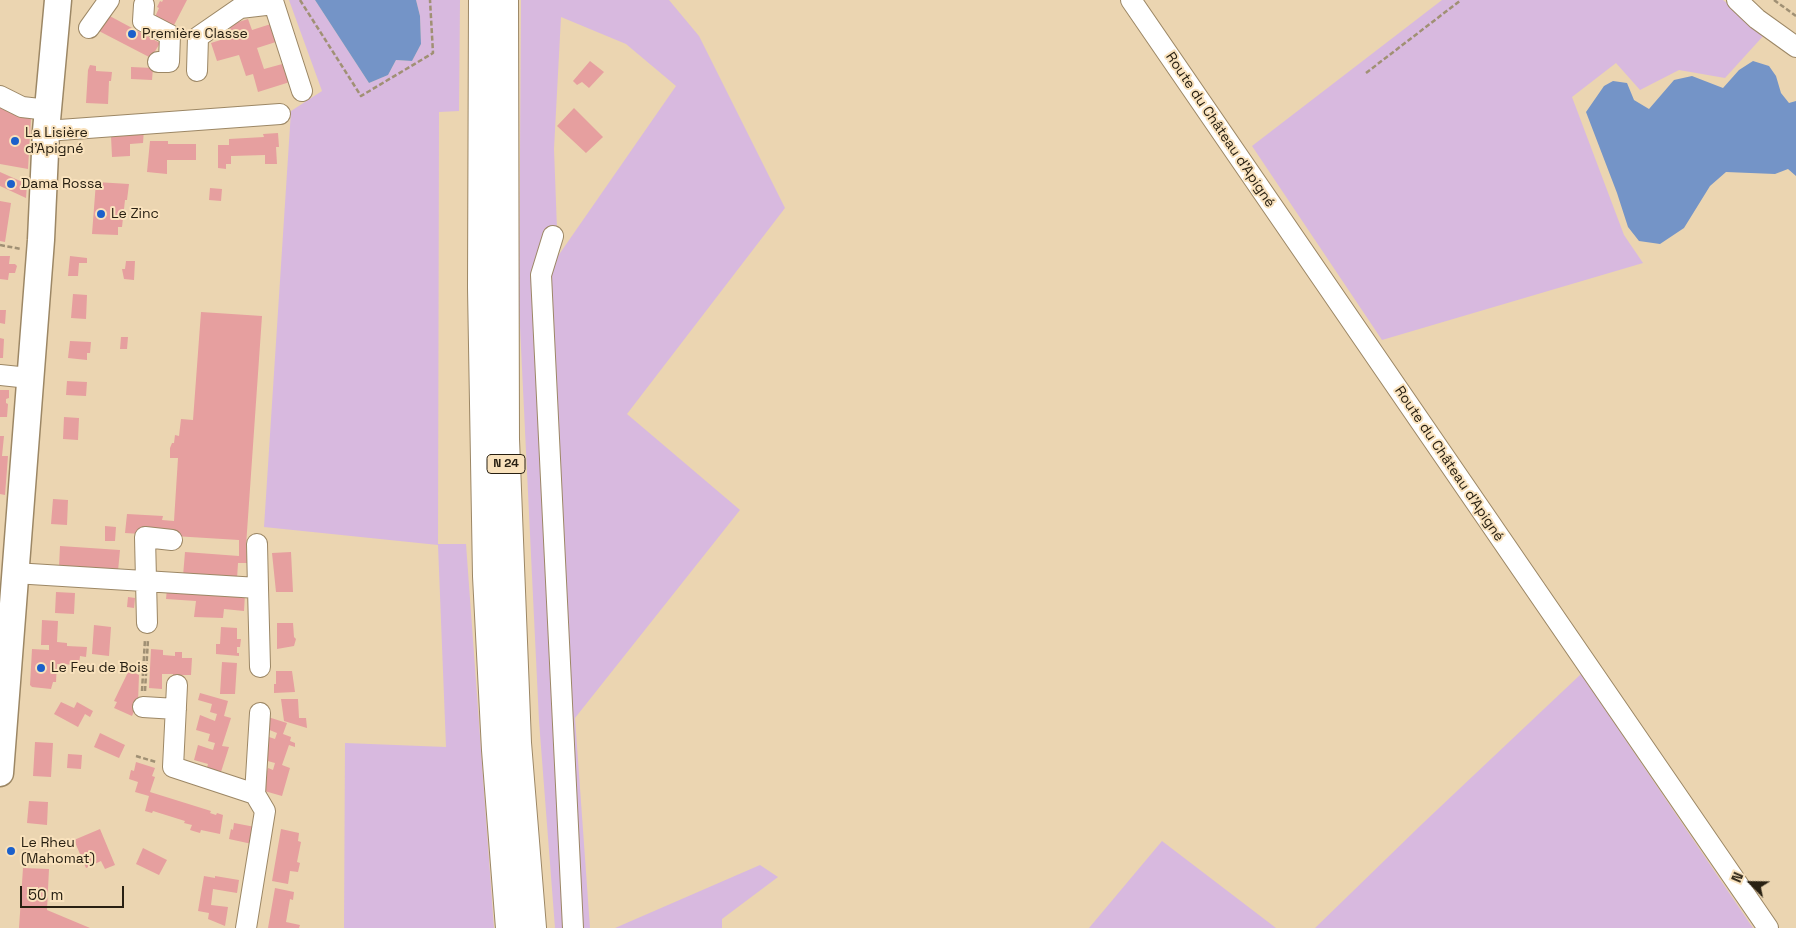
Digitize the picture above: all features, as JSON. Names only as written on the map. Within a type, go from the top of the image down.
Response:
[{"type":"highway","name":"N 24","points":[[483,0],[482,288],[487,576],[496,750],[510,928]]},
{"type":"highway","name":"N 24","points":[[504,0],[505,439],[517,743],[532,928]]},
{"type":"main road","points":[[0,773],[40,240],[47,120],[58,0]]},
{"type":"street","points":[[89,28],[109,0]]},
{"type":"street","name":"Route du Château d'Apigné","points":[[1131,0],[1768,928]]},
{"type":"street","points":[[1737,0],[1758,19],[1796,47]]},
{"type":"street","points":[[142,2],[144,21],[170,36],[169,62],[158,62]]},
{"type":"street","points":[[197,71],[198,38],[236,3],[274,4],[302,91]]},
{"type":"street","points":[[0,96],[47,120],[280,114]]},
{"type":"street","points":[[552,236],[540,275],[573,928]]},
{"type":"street","points":[[0,375],[29,378]]},
{"type":"street","points":[[147,623],[145,537],[172,540]]},
{"type":"street","points":[[257,544],[260,667]]},
{"type":"street","points":[[14,574],[147,580],[258,588]]},
{"type":"street","points":[[177,685],[172,767],[255,794]]},
{"type":"street","points":[[143,707],[176,709]]},
{"type":"street","points":[[246,928],[265,811],[255,794],[260,713]]},
{"type":"path","points":[[300,0],[361,96],[433,53],[430,0]]},
{"type":"path","points":[[1366,73],[1460,0]]},
{"type":"path","points":[[1774,0],[1796,16]]},
{"type":"path","points":[[0,245],[29,250]]},
{"type":"path","points":[[147,623],[149,625],[143,694],[146,627],[147,623]]},
{"type":"path","points":[[136,756],[172,767]]},
{"type":"shaded area","points":[[289,0],[315,0],[369,83],[388,75],[396,60],[412,61],[421,44],[420,16],[416,0],[460,0],[459,111],[439,112],[438,544],[466,544],[494,928],[344,928],[345,743],[446,747],[438,545],[264,527],[291,111],[322,91]]},
{"type":"shaded area","points":[[521,0],[669,0],[699,36],[785,208],[627,414],[740,510],[575,718],[590,928],[555,928],[539,721],[519,306]],"holes":[[[561,17],[626,44],[676,86],[558,256],[554,149]]]},
{"type":"shaded area","points":[[1442,0],[1723,0],[1765,34],[1725,78],[1679,70],[1640,90],[1616,63],[1572,97],[1624,235],[1643,263],[1382,340],[1252,146]]},
{"type":"shaded area","points":[[1581,674],[1753,928],[1315,928],[1421,825]]},
{"type":"shaded area","points":[[1162,841],[1276,928],[1089,928]]},
{"type":"shaded area","points":[[760,865],[778,877],[722,919],[722,928],[615,928]]},
{"type":"water","points":[[315,0],[416,0],[420,16],[421,44],[412,61],[396,60],[388,75],[369,83]]},
{"type":"water","points":[[1753,61],[1769,66],[1776,76],[1781,93],[1789,103],[1796,101],[1796,176],[1788,169],[1775,174],[1726,172],[1710,186],[1684,228],[1660,244],[1639,241],[1628,227],[1586,112],[1604,86],[1613,81],[1627,83],[1634,100],[1649,109],[1674,80],[1692,76],[1723,88],[1739,70]]},
{"type":"building","points":[[163,0],[187,0],[172,29],[155,17],[159,8],[157,7],[160,1],[162,2]]},
{"type":"building","points":[[106,14],[160,43],[151,58],[97,30]]},
{"type":"building","points":[[248,19],[252,30],[274,23],[279,41],[257,48],[264,69],[286,63],[293,81],[258,92],[253,74],[246,76],[239,55],[217,61],[211,43],[233,36],[229,25]]},
{"type":"building","points":[[590,61],[604,72],[589,88],[582,82],[577,85],[573,81]]},
{"type":"building","points":[[90,65],[96,66],[96,71],[112,72],[111,81],[109,81],[108,104],[86,103]]},
{"type":"building","points":[[131,67],[153,68],[152,80],[131,79]]},
{"type":"building","name":"La Lisière d'Apigné","points":[[0,107],[23,117],[31,118],[28,169],[0,164]]},
{"type":"building","points":[[574,108],[603,137],[586,153],[557,126]]},
{"type":"building","points":[[144,129],[143,143],[130,144],[130,156],[112,157],[111,136]]},
{"type":"building","points":[[278,133],[279,147],[276,147],[277,164],[265,164],[265,155],[231,156],[231,164],[226,164],[226,169],[218,168],[218,145],[229,145],[229,139],[264,137],[263,134]]},
{"type":"building","points":[[150,141],[168,141],[168,144],[196,144],[196,160],[167,160],[167,174],[147,172]]},
{"type":"building","points":[[0,172],[27,184],[26,198],[0,186]]},
{"type":"building","points":[[96,182],[129,184],[122,227],[118,227],[118,235],[92,234]]},
{"type":"building","points":[[210,188],[222,189],[221,201],[209,200]]},
{"type":"building","points":[[0,201],[11,203],[5,242],[0,241]]},
{"type":"building","points":[[0,256],[10,256],[9,264],[17,266],[15,273],[9,273],[8,280],[0,279]]},
{"type":"building","points":[[70,256],[87,258],[87,263],[79,263],[78,276],[68,276]]},
{"type":"building","points":[[126,261],[135,261],[134,280],[124,279],[122,269],[125,269]]},
{"type":"building","points":[[73,294],[87,295],[86,319],[71,318]]},
{"type":"building","points":[[0,310],[6,310],[5,324],[0,323]]},
{"type":"building","points":[[201,312],[262,316],[246,546],[247,563],[238,563],[237,579],[183,576],[185,552],[239,556],[239,540],[125,533],[127,514],[163,516],[162,520],[174,521],[178,458],[170,458],[170,448],[172,443],[174,443],[175,435],[179,436],[181,419],[193,420]]},
{"type":"building","points":[[121,337],[128,337],[127,349],[120,349]]},
{"type":"building","points":[[0,338],[4,339],[3,358],[0,358]]},
{"type":"building","points":[[70,341],[91,342],[90,353],[87,353],[87,360],[68,358]]},
{"type":"building","points":[[67,381],[87,382],[86,396],[66,395]]},
{"type":"building","points":[[0,390],[9,390],[9,398],[6,399],[8,404],[7,417],[0,417]]},
{"type":"building","points":[[64,417],[79,418],[78,440],[63,439]]},
{"type":"building","points":[[0,436],[4,436],[2,456],[8,456],[5,495],[0,494]]},
{"type":"building","points":[[53,499],[68,500],[67,525],[51,524]]},
{"type":"building","points":[[105,526],[116,527],[115,541],[105,541]]},
{"type":"building","points":[[60,546],[120,550],[118,571],[59,567]]},
{"type":"building","points":[[291,552],[293,592],[276,592],[272,553]]},
{"type":"building","points":[[167,588],[245,594],[244,611],[224,609],[223,618],[194,617],[196,601],[166,599]]},
{"type":"building","points":[[56,592],[75,593],[74,614],[55,613]]},
{"type":"building","points":[[128,597],[135,598],[134,608],[127,607]]},
{"type":"building","points":[[42,620],[58,621],[57,642],[67,643],[67,646],[87,647],[86,657],[80,656],[79,665],[57,664],[56,682],[53,682],[51,689],[32,687],[30,685],[32,649],[49,650],[49,645],[41,645]]},
{"type":"building","points":[[277,623],[293,623],[294,637],[296,639],[294,646],[277,649]]},
{"type":"building","points":[[94,625],[111,627],[109,656],[92,654]]},
{"type":"building","points":[[221,627],[237,628],[237,639],[241,639],[240,647],[237,647],[239,656],[216,654],[216,644],[220,644]]},
{"type":"building","points":[[151,649],[163,650],[163,655],[175,656],[175,652],[182,652],[182,658],[192,658],[191,675],[182,675],[182,678],[173,677],[173,674],[162,674],[162,689],[149,688]]},
{"type":"building","points":[[222,662],[237,663],[235,694],[220,694]]},
{"type":"building","points":[[129,670],[139,675],[138,702],[132,716],[114,708],[117,702],[114,701]]},
{"type":"building","points":[[276,671],[292,671],[295,692],[274,693]]},
{"type":"building","points":[[200,693],[228,701],[224,716],[231,718],[222,746],[229,747],[220,775],[206,771],[208,764],[194,760],[198,745],[213,750],[215,743],[208,741],[210,734],[196,730],[200,715],[215,721],[217,714],[210,712],[212,704],[198,700]]},
{"type":"building","points":[[281,699],[298,699],[299,718],[306,718],[307,728],[284,721]]},
{"type":"building","points":[[61,702],[74,708],[77,702],[93,711],[90,717],[85,714],[78,727],[54,714]]},
{"type":"building","points":[[268,717],[287,723],[283,734],[291,737],[290,741],[295,743],[295,747],[289,745],[282,765],[290,768],[282,796],[261,790],[268,768],[273,770],[275,763],[264,760],[264,752],[269,737],[275,739],[277,733],[267,729]]},
{"type":"building","points":[[100,733],[125,745],[119,758],[94,747]]},
{"type":"building","points":[[35,742],[53,743],[51,777],[33,776]]},
{"type":"building","points":[[68,754],[82,755],[81,769],[67,768]]},
{"type":"building","points":[[136,762],[155,768],[152,776],[155,777],[150,792],[211,811],[210,813],[216,815],[217,813],[223,815],[220,834],[201,830],[200,833],[190,830],[192,825],[184,823],[185,821],[153,811],[152,813],[145,811],[149,796],[135,792],[138,782],[129,779],[131,770],[134,771]]},
{"type":"building","points":[[29,801],[48,802],[47,825],[27,823]]},
{"type":"building","points":[[234,823],[255,827],[252,844],[229,839]]},
{"type":"building","points":[[100,829],[115,865],[105,869],[101,861],[86,868],[74,840]]},
{"type":"building","points":[[281,829],[299,833],[298,841],[301,842],[297,862],[300,863],[298,872],[290,871],[288,884],[272,881]]},
{"type":"building","points":[[143,848],[167,860],[159,875],[136,864]]},
{"type":"building","points":[[23,868],[49,869],[47,910],[90,928],[19,928]]},
{"type":"building","points":[[204,876],[239,880],[237,893],[213,889],[211,905],[228,907],[225,926],[208,919],[209,913],[198,911]]},
{"type":"building","points":[[275,888],[294,892],[293,900],[290,899],[286,922],[300,925],[299,928],[268,928]]},
{"type":"place","name":"Première Classe","points":[[132,34]]},
{"type":"place","name":"La Lisière d'Apigné","points":[[15,141]]},
{"type":"place","name":"Dama Rossa","points":[[11,184]]},
{"type":"place","name":"Le Zinc","points":[[101,214]]},
{"type":"place","name":"Le Feu de Bois","points":[[41,668]]},
{"type":"place","name":"Le Rheu (Mahomat)","points":[[11,851]]}]
